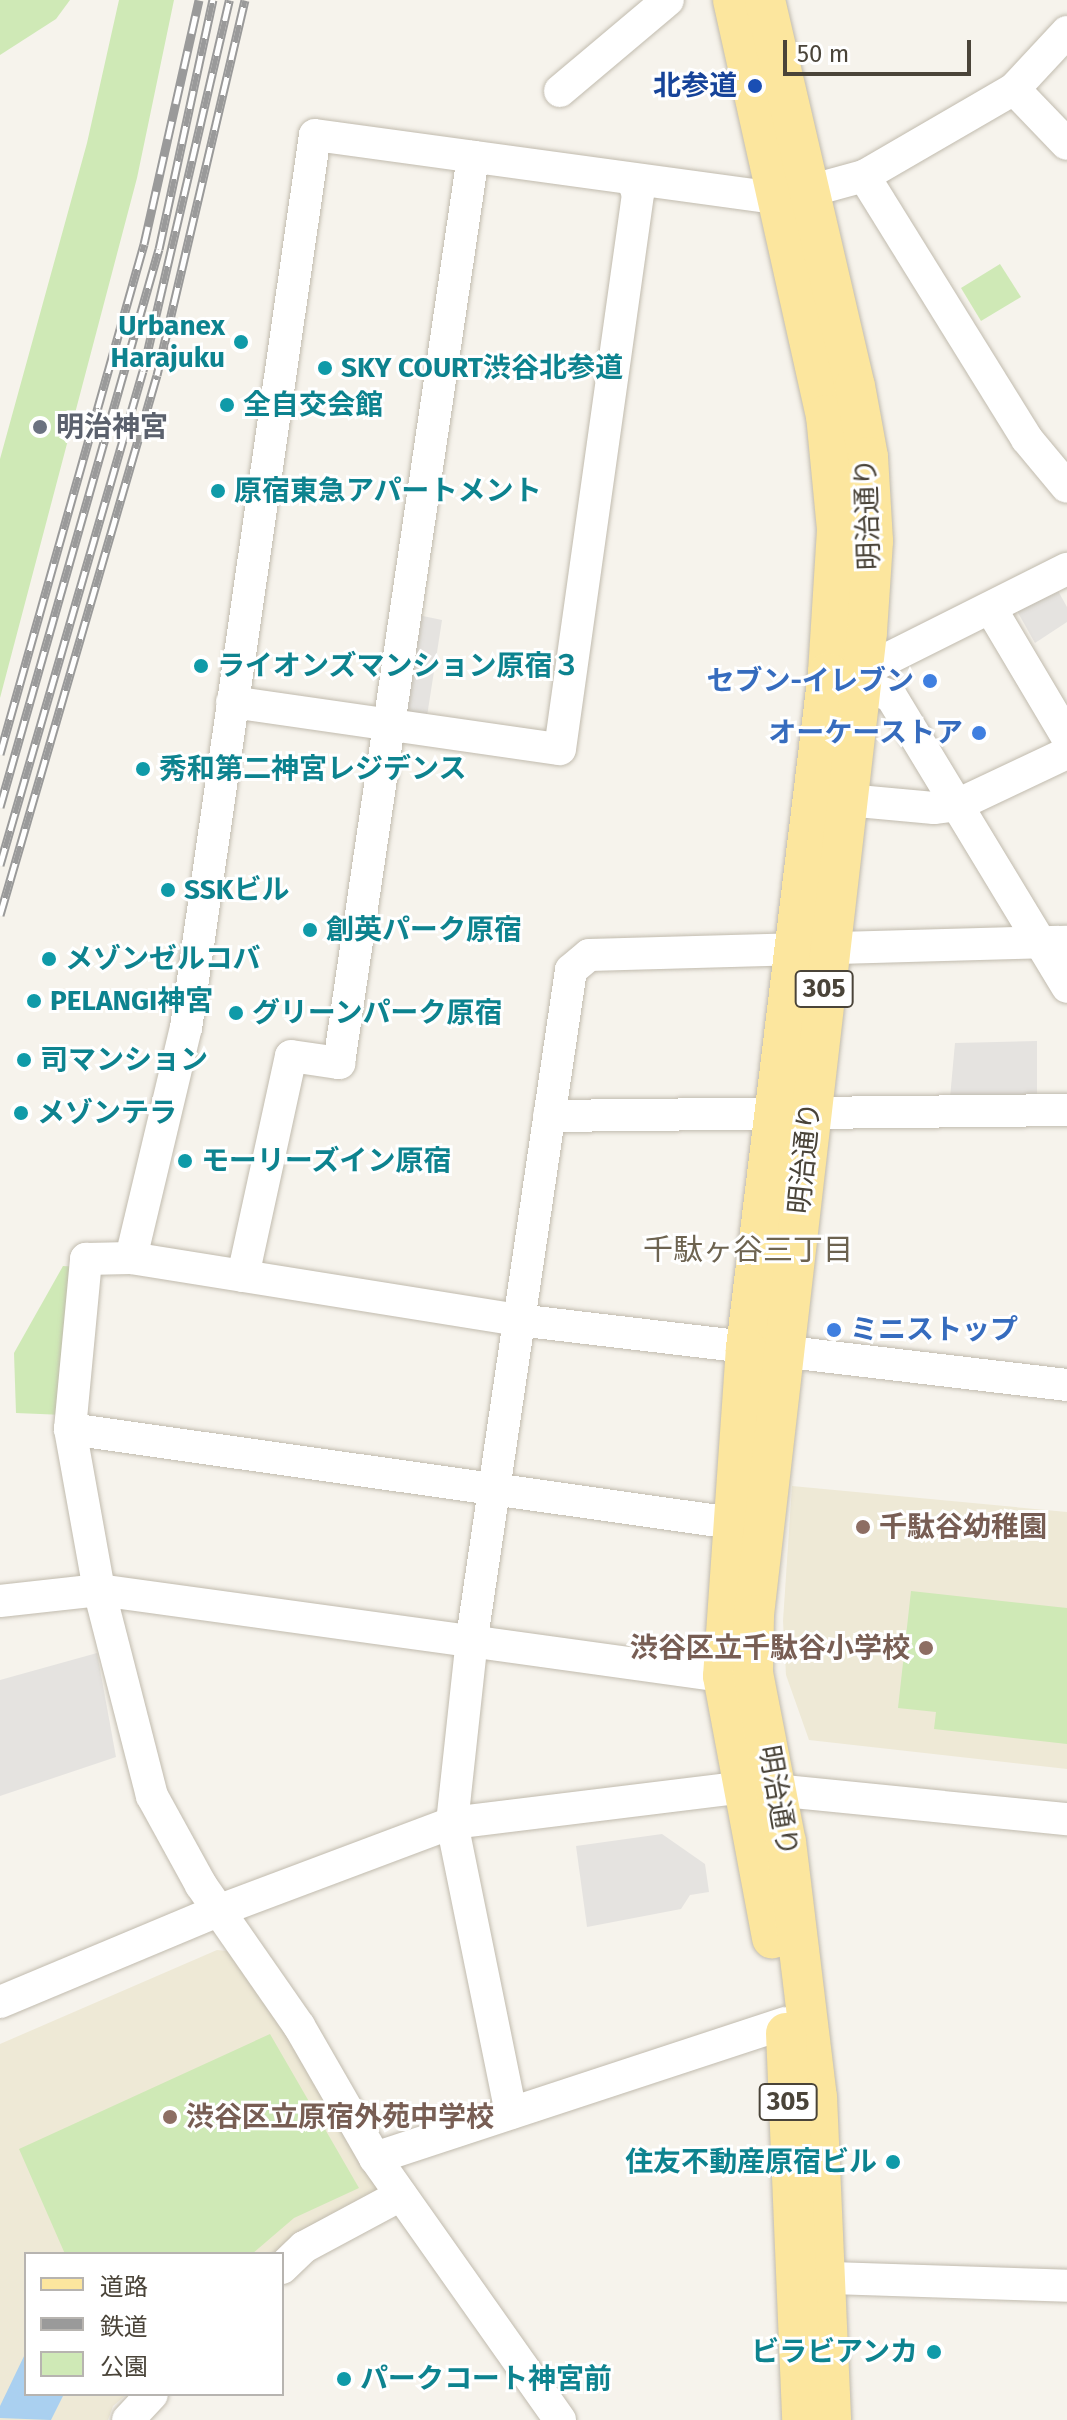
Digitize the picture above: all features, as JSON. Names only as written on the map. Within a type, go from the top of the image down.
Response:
[{"type":"main road","name":"明治通り","points":[[733,0],[795,195],[868,457],[873,541],[862,678],[847,800],[811,952]]},
{"type":"main road","name":"明治通り","points":[[765,0],[826,415],[837,530],[835,606],[811,952],[765,1350],[732,1523],[723,1676],[761,1788],[817,2097],[802,2420]]},
{"type":"main road","name":"明治通り","points":[[765,1350],[753,1673],[761,1788],[810,2277],[831,2420]]},
{"type":"street","points":[[560,91],[668,0]]},
{"type":"street","points":[[131,1258],[186,1028],[315,135],[632,179],[795,195],[864,176],[1014,89],[1067,32]]},
{"type":"street","points":[[1014,89],[1067,144]]},
{"type":"street","points":[[243,1276],[291,1056],[339,1063],[473,157]]},
{"type":"street","points":[[864,176],[1027,439],[1067,487]]},
{"type":"street","points":[[232,702],[560,749],[638,194],[632,179]]},
{"type":"street","points":[[862,678],[1067,569]]},
{"type":"street","points":[[991,609],[1067,737]]},
{"type":"street","points":[[862,678],[891,696],[957,805],[1055,944],[1067,987]]},
{"type":"street","points":[[847,800],[934,808],[957,805],[1067,753]]},
{"type":"street","points":[[511,2113],[452,1823],[472,1638],[571,970],[589,955],[1055,944]]},
{"type":"street","points":[[549,1116],[1067,1110]]},
{"type":"street","points":[[560,2420],[375,2158],[299,2026],[220,1910],[152,1796],[99,1590],[70,1429],[86,1259],[131,1258],[518,1320],[1067,1385]]},
{"type":"street","points":[[70,1429],[496,1486],[732,1523]]},
{"type":"street","points":[[0,1601],[99,1590],[472,1638],[723,1676]]},
{"type":"street","points":[[0,2002],[220,1910],[452,1823],[761,1788],[1067,1819]]},
{"type":"street","points":[[375,2158],[785,2023]]},
{"type":"street","points":[[284,2266],[304,2247],[401,2195]]},
{"type":"street","points":[[810,2277],[1067,2286]]},
{"type":"street","points":[[128,2420],[150,2396]]},
{"type":"shaded area","points":[[1057,589],[1067,607],[1067,622],[1035,643],[1017,611]]},
{"type":"shaded area","points":[[418,615],[442,620],[427,716],[404,710]]},
{"type":"shaded area","points":[[1037,1041],[1037,1098],[950,1098],[955,1043]]},
{"type":"shaded area","name":"渋谷区立千駄谷小学校","points":[[792,1486],[1067,1512],[1067,1769],[809,1740],[786,1675],[783,1621]]},
{"type":"shaded area","points":[[97,1653],[116,1757],[0,1796],[0,1680]]},
{"type":"shaded area","points":[[662,1834],[705,1864],[709,1892],[690,1895],[681,1909],[587,1927],[576,1846]]},
{"type":"shaded area","name":"渋谷区立原宿外苑中学校","points":[[217,1950],[236,1952],[385,2190],[284,2253],[24,2252],[24,2396],[125,2396],[113,2406],[108,2420],[0,2420],[0,2044]]},
{"type":"green space","points":[[0,0],[70,0],[56,19],[0,55]]},
{"type":"green space","points":[[119,0],[174,0],[137,178],[0,698],[0,459],[87,143]]},
{"type":"green space","points":[[1000,264],[1021,297],[981,321],[961,288]]},
{"type":"green space","points":[[63,1266],[78,1267],[64,1415],[16,1413],[14,1353]]},
{"type":"green space","points":[[911,1591],[1067,1608],[1067,1744],[934,1729],[936,1712],[898,1708]]},
{"type":"green space","points":[[270,2034],[359,2188],[294,2218],[254,2252],[64,2252],[19,2149]]},
{"type":"water","points":[[24,2356],[24,2396],[63,2396],[51,2420],[0,2418],[0,2406]]},
{"type":"railway","points":[[0,754],[144,244],[199,0]]},
{"type":"railway","points":[[0,807],[159,249],[213,0]]},
{"type":"railway","points":[[0,865],[143,371],[229,0]]},
{"type":"railway","points":[[0,915],[157,375],[245,0]]},
{"type":"place","name":"北参道","points":[[755,86]]},
{"type":"place","name":"Urbanex Harajuku","points":[[241,342]]},
{"type":"place","name":"SKY COURT渋谷北参道","points":[[325,368]]},
{"type":"place","name":"全自交会館","points":[[227,405]]},
{"type":"place","name":"明治神宮","points":[[40,427]]},
{"type":"place","name":"原宿東急アパートメント","points":[[218,491]]},
{"type":"place","name":"ライオンズマンション原宿３","points":[[201,666]]},
{"type":"place","name":"セブン-イレブン","points":[[930,681]]},
{"type":"place","name":"オーケーストア","points":[[979,733]]},
{"type":"place","name":"秀和第二神宮レジデンス","points":[[143,769]]},
{"type":"place","name":"SSKビル","points":[[168,890]]},
{"type":"place","name":"創英パーク原宿","points":[[310,930]]},
{"type":"place","name":"メゾンゼルコバ","points":[[49,959]]},
{"type":"place","name":"PELANGI神宮","points":[[34,1001]]},
{"type":"place","name":"グリーンパーク原宿","points":[[236,1013]]},
{"type":"place","name":"司マンション","points":[[24,1060]]},
{"type":"place","name":"メゾンテラ","points":[[21,1113]]},
{"type":"place","name":"モーリーズイン原宿","points":[[185,1161]]},
{"type":"place","name":"ミニストップ","points":[[834,1330]]},
{"type":"place","name":"千駄谷幼稚園","points":[[863,1527]]},
{"type":"place","name":"渋谷区立千駄谷小学校","points":[[926,1648]]},
{"type":"place","name":"渋谷区立原宿外苑中学校","points":[[170,2117]]},
{"type":"place","name":"住友不動産原宿ビル","points":[[893,2162]]},
{"type":"place","name":"ビラビアンカ","points":[[934,2352]]},
{"type":"place","name":"パークコート神宮前","points":[[344,2379]]},
{"type":"district","name":"千駄ヶ谷三丁目","points":[[748,1250]]}]
